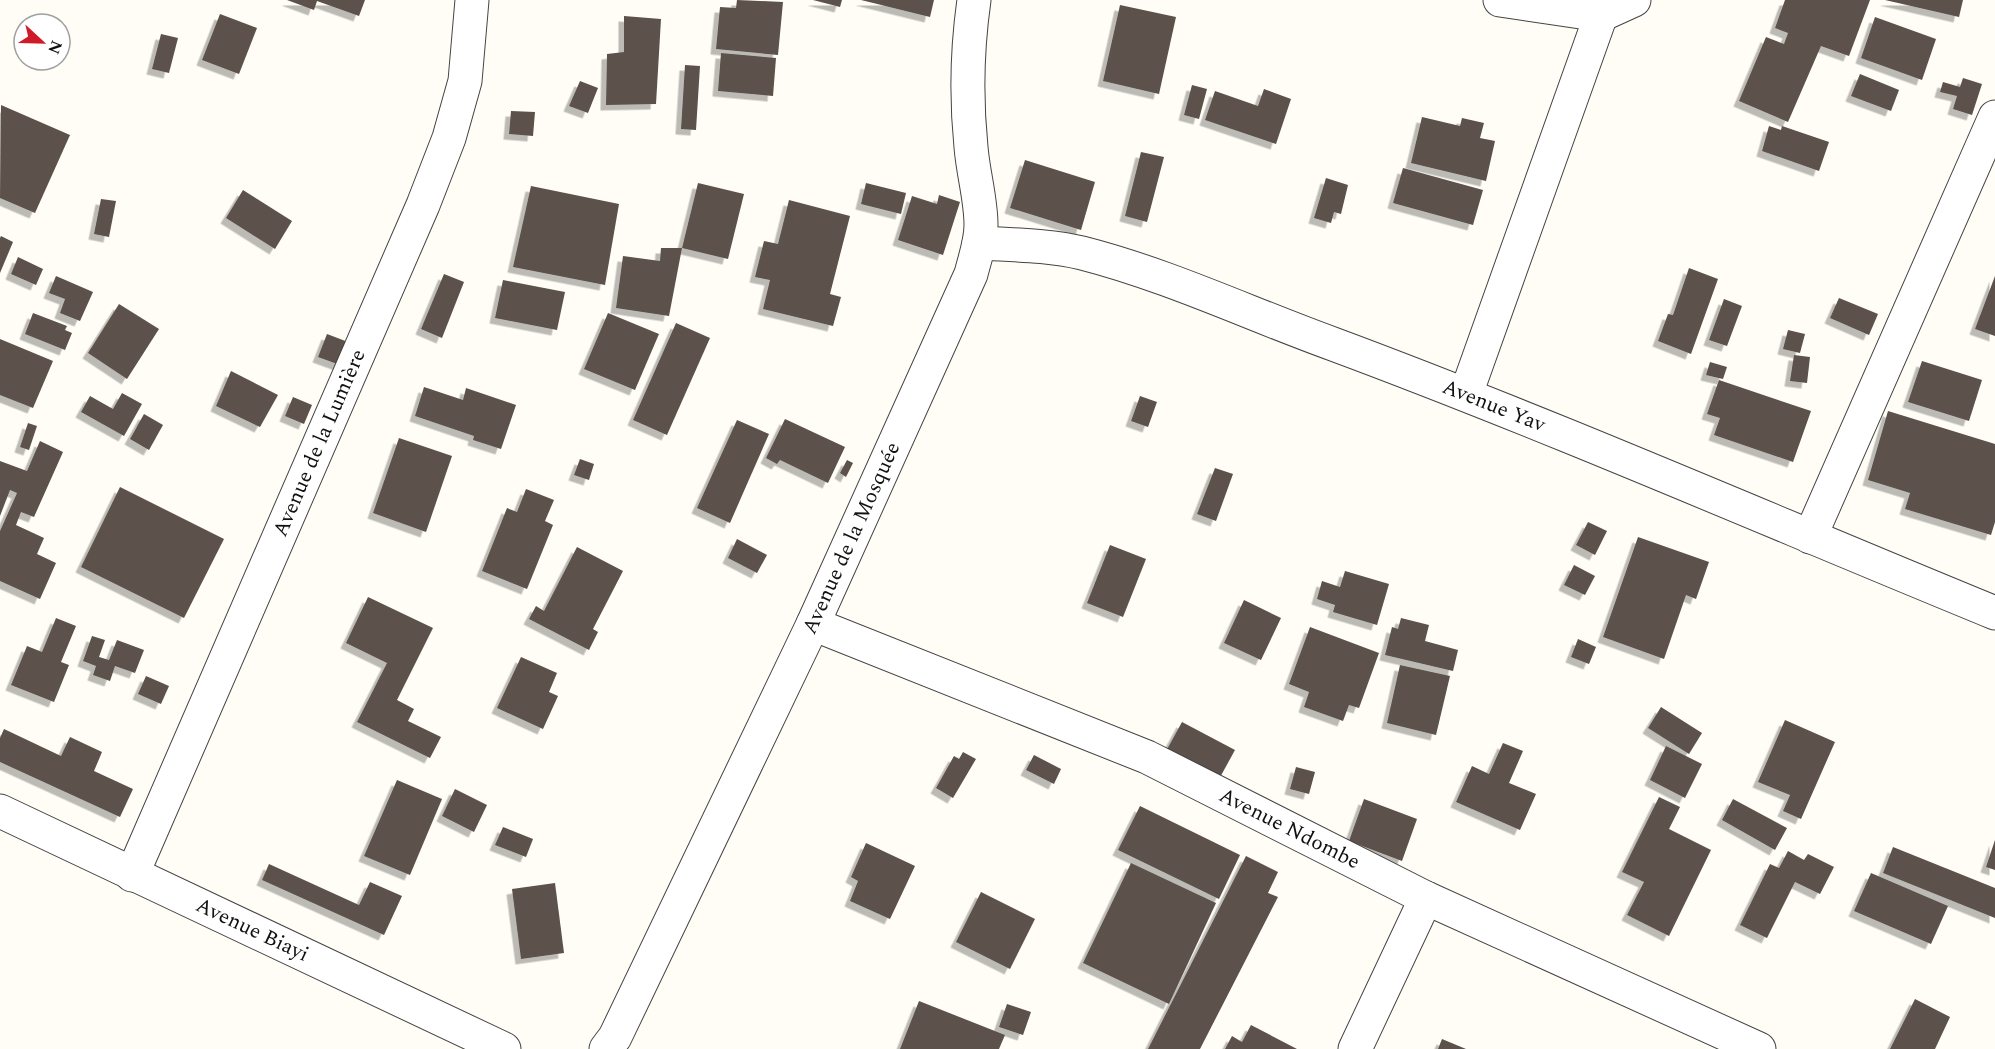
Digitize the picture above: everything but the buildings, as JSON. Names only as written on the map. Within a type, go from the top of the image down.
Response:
[{"type":"street","name":"Avenue de la Lumière","points":[[132,875],[428,194],[449,138],[465,81],[472,0]]},
{"type":"street","name":"Avenue de la Mosquée","points":[[606,1049],[615,1037],[813,624],[971,274],[979,243],[980,213],[971,148],[968,79],[969,36],[974,0]]},
{"type":"street","points":[[1500,0],[1601,15],[1634,0]]},
{"type":"street","points":[[1466,394],[1601,15]]},
{"type":"street","points":[[1810,537],[1995,117]]},
{"type":"street","name":"Avenue Yav","points":[[979,243],[1047,247],[1082,253],[1166,279],[1466,394],[1995,613]]},
{"type":"street","name":"Avenue Ndombe","points":[[813,624],[1147,757],[1426,898],[1759,1049]]},
{"type":"street","name":"Avenue Biayi","points":[[0,811],[504,1049]]},
{"type":"street","points":[[1355,1049],[1426,898]]}]
